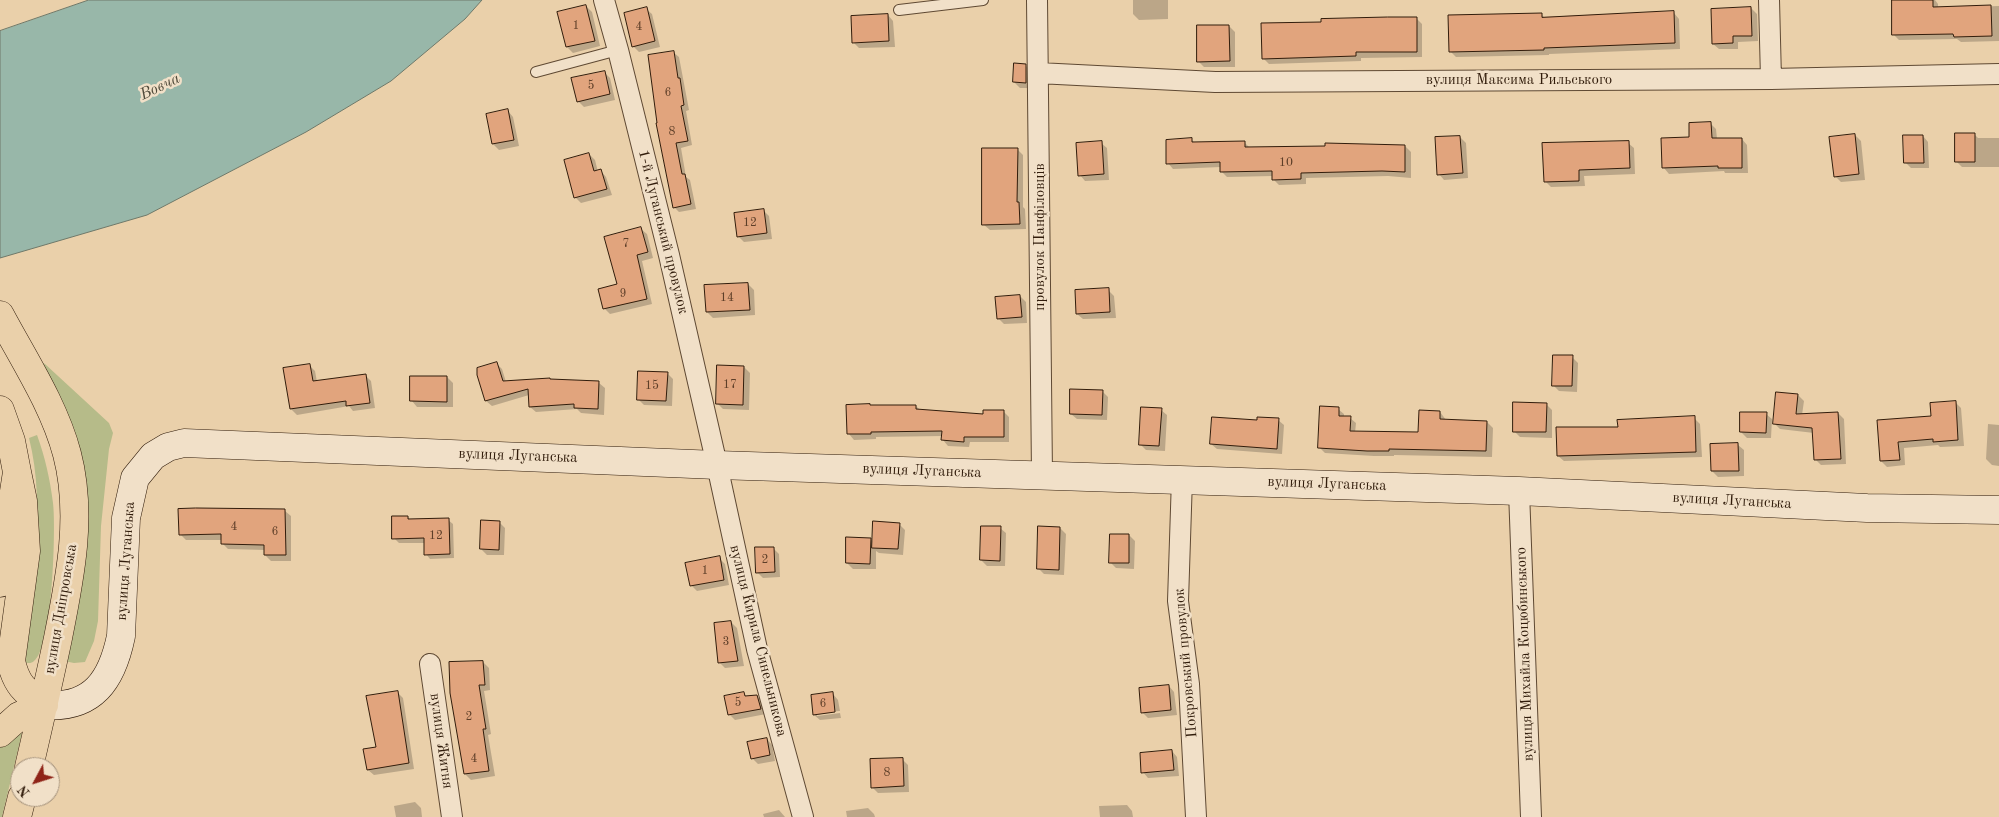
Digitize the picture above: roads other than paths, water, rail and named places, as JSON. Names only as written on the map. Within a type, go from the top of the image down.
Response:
[{"type":"highway","name":"вулиця Дніпровська","points":[[0,315],[57,425],[67,454],[74,487],[73,551],[68,586],[31,757]]},
{"type":"highway","points":[[0,410],[11,441],[23,502],[26,551],[10,660],[14,676],[21,687],[44,705],[19,716],[0,733]]},
{"type":"highway","points":[[0,583],[17,472]]},
{"type":"main road","name":"вулиця Луганська","points":[[44,705],[61,706],[87,698],[100,687],[110,672],[121,636],[126,518],[135,478],[153,456],[168,447],[184,443],[197,442],[718,465],[1182,478],[1518,491],[1867,508],[1999,510]]},
{"type":"street","name":"1-й Луганський провулок","points":[[604,0],[669,256],[718,465]]},
{"type":"street","name":"провулок Панфіловців","points":[[1037,0],[1042,474]]},
{"type":"street","points":[[1769,0],[1771,79]]},
{"type":"street","name":"вулиця Максима Рильського","points":[[1038,73],[1216,82],[1771,79],[1999,74]]},
{"type":"street","name":"вулиця Кирила Синельникова","points":[[718,465],[757,649],[803,817]]},
{"type":"street","name":"Покровський провулок","points":[[1182,478],[1178,601],[1188,684],[1196,817]]},
{"type":"street","name":"вулиця Михайла Коцюбинського","points":[[1518,491],[1532,817]]},
{"type":"street","name":"вулиця Житня","points":[[430,664],[452,817]]},
{"type":"lane","points":[[899,10],[983,0]]},
{"type":"lane","points":[[536,72],[618,50]]},
{"type":"water","name":"Вовча","points":[[89,0],[482,0],[465,19],[391,81],[306,132],[147,215],[0,258],[0,31]]}]
